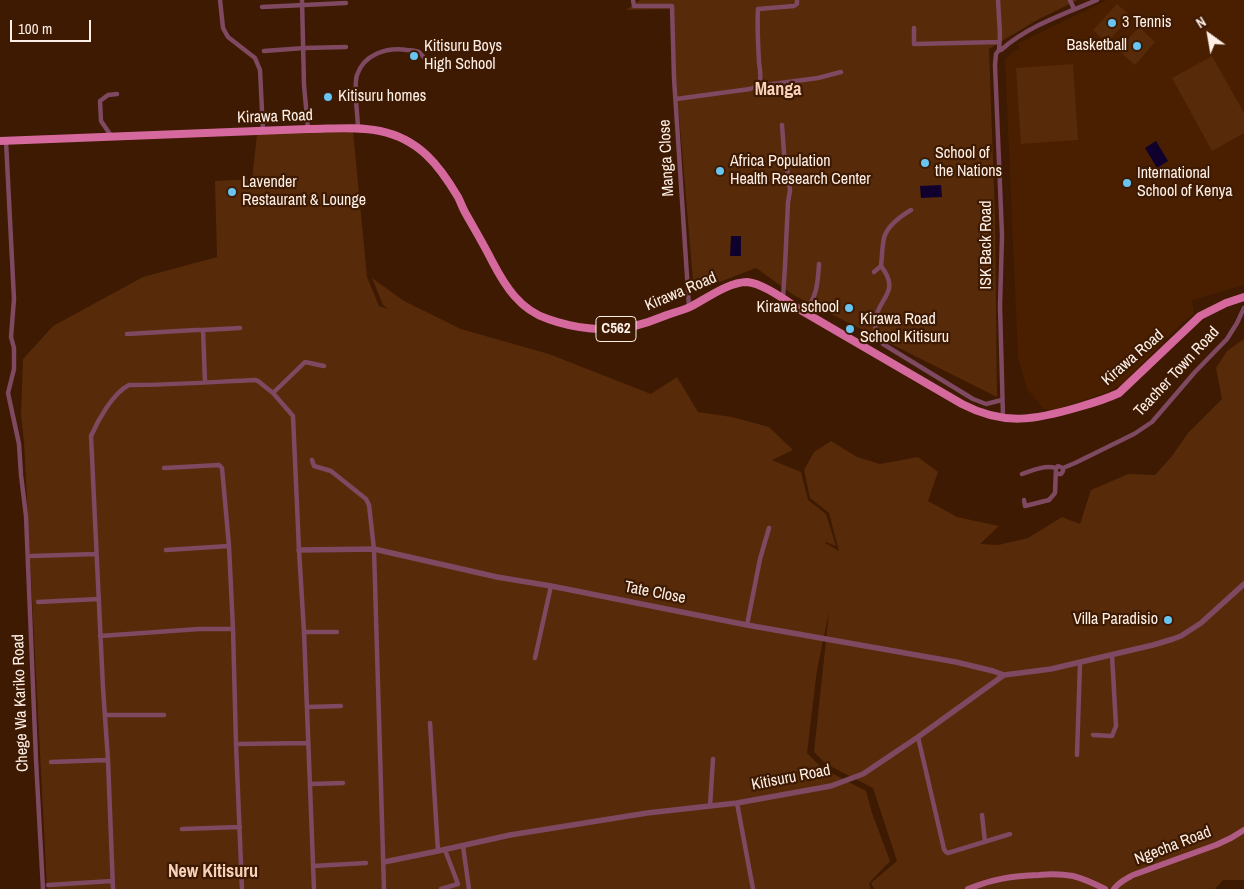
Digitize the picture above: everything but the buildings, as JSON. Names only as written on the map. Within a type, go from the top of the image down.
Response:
[{"type":"main road","name":"Kirawa Road","points":[[3,141],[308,129],[381,131],[397,136],[422,151],[434,161],[459,199],[500,277],[512,294],[534,313],[547,319],[582,327],[612,329],[641,324],[689,307],[728,287],[746,282],[758,285],[783,298],[962,404],[981,413],[1003,418],[1039,418],[1106,400],[1119,393],[1200,316],[1226,303],[1244,297]]},
{"type":"main road","name":"Ngecha Road","points":[[1114,889],[1125,879],[1133,875],[1216,845],[1244,830]]},
{"type":"main road","points":[[968,889],[987,881],[1008,877],[1049,874],[1076,877],[1105,889]]},
{"type":"street","points":[[220,0],[223,28],[228,37],[255,58],[260,70],[264,131]]},
{"type":"street","name":"Manga Close","points":[[633,0],[634,6],[672,6],[674,78],[689,307]]},
{"type":"street","points":[[758,86],[761,80],[758,9],[794,6],[797,4],[797,0]]},
{"type":"street","name":"ISK Back Road","points":[[998,0],[999,42],[1002,51],[996,54],[995,64],[1002,235],[1000,306],[1003,418]]},
{"type":"street","points":[[1070,0],[1074,9]]},
{"type":"street","points":[[1002,51],[1014,40],[1043,23],[1097,0]]},
{"type":"street","points":[[302,3],[304,85],[308,129]]},
{"type":"street","points":[[262,7],[302,3],[346,3]]},
{"type":"street","points":[[914,28],[914,44],[999,42]]},
{"type":"street","points":[[264,51],[346,47]]},
{"type":"street","points":[[358,129],[357,76],[361,67],[372,55],[389,49],[405,49],[418,52],[429,64]]},
{"type":"street","points":[[676,99],[818,78],[841,72]]},
{"type":"street","points":[[112,137],[101,121],[100,101],[108,95],[117,94]]},
{"type":"street","points":[[782,125],[790,192],[783,298]]},
{"type":"street","name":"Chege Wa Kariko Road","points":[[3,141],[14,299],[10,337],[14,348],[14,369],[8,393],[19,444],[26,516],[43,889]]},
{"type":"street","points":[[911,210],[902,215],[888,230],[884,238],[881,266],[887,274],[890,284],[887,296],[877,310],[874,324],[877,335],[883,344],[973,399],[986,404],[1002,400]]},
{"type":"street","points":[[804,312],[810,306],[815,293],[819,264]]},
{"type":"street","points":[[874,272],[881,266]]},
{"type":"street","name":"Teacher Town Road","points":[[1056,470],[1058,474],[1062,474],[1062,468],[1110,446],[1145,428],[1152,422],[1227,338],[1244,308]]},
{"type":"street","points":[[127,334],[240,328]]},
{"type":"street","points":[[203,330],[205,382]]},
{"type":"street","points":[[273,393],[304,363],[324,366]]},
{"type":"street","points":[[113,889],[91,436],[105,410],[123,388],[129,385],[179,385],[255,380],[273,393],[293,416],[314,889]]},
{"type":"street","points":[[312,460],[314,466],[331,472],[366,499],[369,505],[374,549],[384,889]]},
{"type":"street","points":[[164,468],[221,466],[229,546],[242,889]]},
{"type":"street","points":[[1022,474],[1039,468],[1052,467],[1056,470],[1055,493],[1049,500],[1025,506],[1024,500]]},
{"type":"street","points":[[747,625],[758,567],[769,528]]},
{"type":"street","points":[[166,550],[229,546]]},
{"type":"street","name":"Tate Close","points":[[299,550],[374,549],[497,578],[551,586],[747,625],[956,662],[1004,675]]},
{"type":"street","points":[[31,556],[96,554]]},
{"type":"street","name":"Kitisuru Road","points":[[384,862],[510,835],[616,817],[710,806],[831,786],[863,774],[1004,675],[1080,663],[1181,636],[1201,623],[1244,584]]},
{"type":"street","points":[[535,658],[551,586]]},
{"type":"street","points":[[38,602],[99,599]]},
{"type":"street","points":[[100,636],[199,629],[233,629]]},
{"type":"street","points":[[304,632],[337,632]]},
{"type":"street","points":[[1093,735],[1112,736],[1116,726],[1112,655]]},
{"type":"street","points":[[1077,754],[1080,663]]},
{"type":"street","points":[[307,707],[341,706]]},
{"type":"street","points":[[105,715],[164,715]]},
{"type":"street","points":[[430,723],[438,851]]},
{"type":"street","points":[[918,737],[946,852],[948,853],[1010,834]]},
{"type":"street","points":[[236,744],[308,743]]},
{"type":"street","points":[[710,806],[713,759]]},
{"type":"street","points":[[51,762],[108,760]]},
{"type":"street","points":[[310,784],[342,783]]},
{"type":"street","points":[[737,802],[753,889]]},
{"type":"street","points":[[982,815],[985,842]]},
{"type":"street","points":[[182,829],[240,827]]},
{"type":"street","points":[[463,846],[470,889]]},
{"type":"street","points":[[440,889],[458,884],[445,850]]},
{"type":"street","points":[[313,866],[366,863]]},
{"type":"street","points":[[48,885],[112,881]]},
{"type":"shaded area","points":[[640,0],[1078,0],[1037,20],[989,49],[995,216],[997,397],[795,296],[756,268],[694,292],[670,9],[626,10]]},
{"type":"shaded area","name":"International School of Kenya","points":[[1107,0],[1244,0],[1244,285],[1192,300],[1194,313],[1122,384],[1106,393],[1053,410],[1044,409],[1027,389],[1018,358],[1005,60],[1013,51],[1020,49],[1017,44]]},
{"type":"shaded area","name":"3 Tennis","points":[[1117,4],[1131,16],[1107,43],[1093,30]]},
{"type":"shaded area","name":"Basketball","points":[[1139,27],[1155,42],[1135,65],[1118,50]]},
{"type":"shaded area","points":[[1212,56],[1244,113],[1244,133],[1212,151],[1172,78]]},
{"type":"shaded area","points":[[1073,64],[1078,140],[1021,144],[1016,68]]},
{"type":"shaded area","points":[[353,131],[367,277],[379,306],[388,309],[383,305],[372,278],[404,301],[461,329],[549,354],[651,394],[677,377],[698,412],[732,417],[769,427],[793,450],[772,460],[801,472],[808,500],[826,514],[836,546],[825,543],[839,551],[829,513],[810,498],[804,470],[814,452],[831,441],[857,457],[880,464],[918,457],[938,472],[928,501],[957,517],[999,526],[980,544],[998,545],[1028,538],[1062,517],[1080,524],[1091,490],[1128,474],[1155,475],[1172,456],[1188,433],[1222,399],[1216,368],[1227,351],[1244,339],[1244,880],[1223,880],[1215,889],[874,889],[871,883],[897,861],[873,788],[826,764],[814,752],[829,612],[817,670],[807,753],[822,768],[866,791],[890,861],[869,883],[871,889],[47,889],[24,442],[21,415],[23,359],[53,326],[143,277],[217,257],[215,181],[252,179],[257,134]]},
{"type":"shaded area","points":[[1156,141],[1168,161],[1157,168],[1145,148]]},
{"type":"shaded area","points":[[941,185],[942,197],[921,198],[920,186]]},
{"type":"shaded area","points":[[731,236],[741,236],[741,256],[730,256]]},
{"type":"place","name":"3 Tennis","points":[[1112,23]]},
{"type":"place","name":"Basketball","points":[[1137,46]]},
{"type":"place","name":"Kitisuru Boys High School","points":[[414,56]]},
{"type":"place","name":"Kitisuru homes","points":[[328,97]]},
{"type":"place","name":"School of the Nations","points":[[925,163]]},
{"type":"place","name":"Africa Population Health Research Center","points":[[720,171]]},
{"type":"place","name":"International School of Kenya","points":[[1127,183]]},
{"type":"place","name":"Lavender Restaurant & Lounge","points":[[232,192]]},
{"type":"place","name":"Kirawa school","points":[[849,308]]},
{"type":"place","name":"Kirawa Road School Kitisuru","points":[[850,329]]},
{"type":"place","name":"Villa Paradisio","points":[[1168,620]]},
{"type":"district","name":"Manga","points":[[778,90]]},
{"type":"district","name":"New Kitisuru","points":[[213,872]]}]
